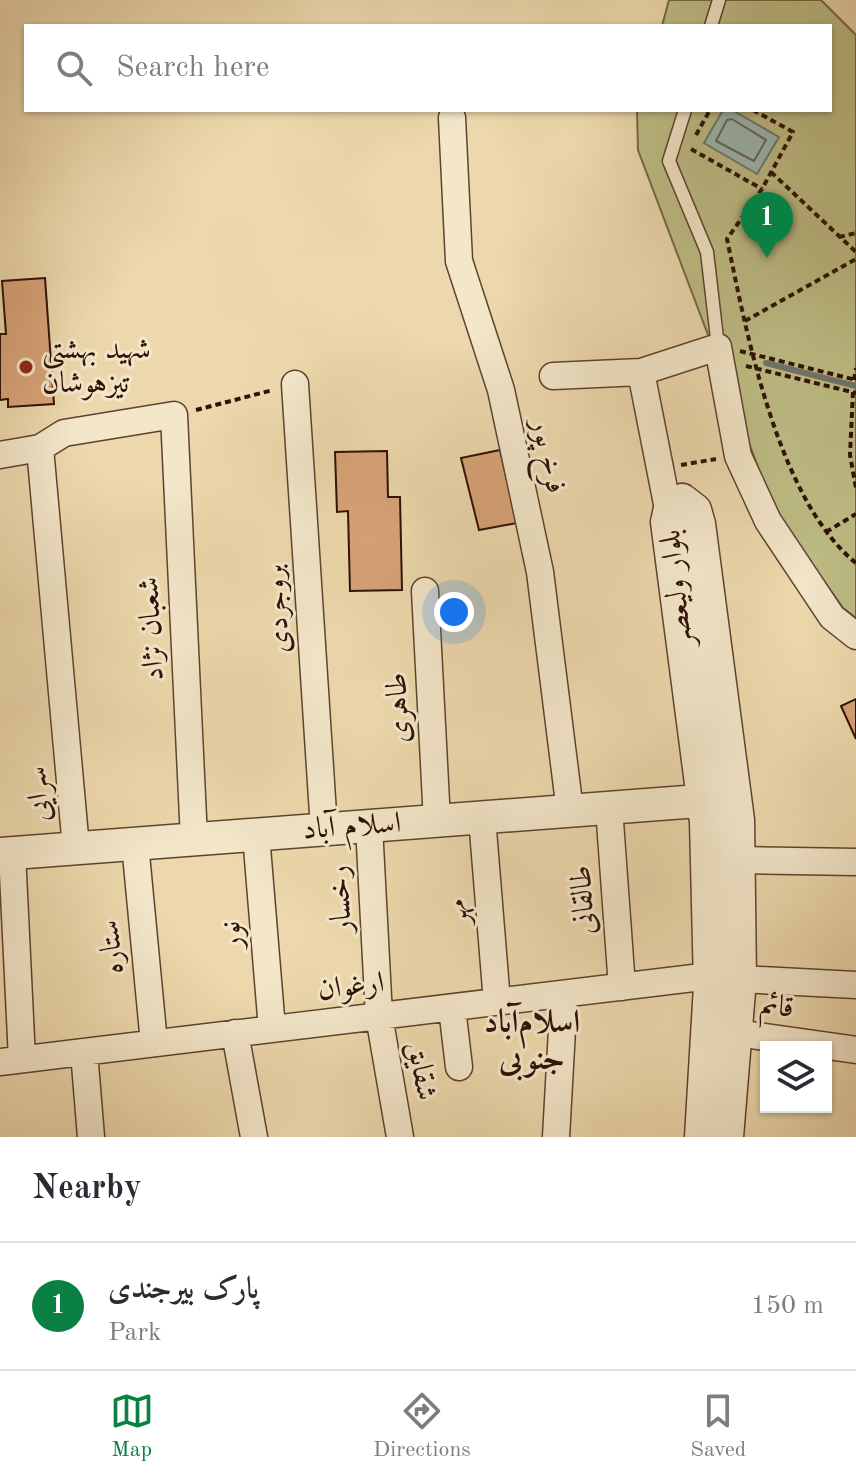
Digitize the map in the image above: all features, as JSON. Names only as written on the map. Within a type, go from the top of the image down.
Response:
[{"type":"street","name":"فرخ پور","points":[[452,118],[459,261],[501,390],[540,572],[570,811]]},
{"type":"street","points":[[553,376],[641,372],[720,355],[738,456],[768,521],[832,617],[856,636]]},
{"type":"street","points":[[641,372],[669,514]]},
{"type":"street","name":"بروجردی","points":[[295,384],[324,829]]},
{"type":"street","points":[[0,455],[40,448],[64,433],[174,415]]},
{"type":"street","name":"شعبان نژاد","points":[[174,415],[194,839]]},
{"type":"street","name":"سرایی","points":[[40,448],[76,848]]},
{"type":"street","name":"بلوار ولیعصر","points":[[725,978],[667,522],[671,504],[682,500],[695,510],[699,524],[736,798],[740,860],[725,978],[723,1033],[727,1137]]},
{"type":"street","name":"طاهری","points":[[425,591],[437,821]]},
{"type":"street","name":"اسلام آباد","points":[[6,854],[736,798]]},
{"type":"street","name":"طالقانی","points":[[609,808],[622,987]]},
{"type":"street","name":"مهر","points":[[482,818],[497,1002]]},
{"type":"street","name":"رخسار","points":[[369,826],[379,1016]]},
{"type":"street","name":"نور","points":[[256,835],[272,1029]]},
{"type":"street","name":"ستاره","points":[[135,844],[154,1043]]},
{"type":"street","points":[[6,854],[11,1060]]},
{"type":"street","points":[[740,860],[856,862]]},
{"type":"street","name":"ارغوان","points":[[11,1060],[622,987],[725,978],[856,985]]},
{"type":"street","points":[[556,1137],[564,994]]},
{"type":"street","points":[[452,1008],[459,1067]]},
{"type":"street","name":"شقایق","points":[[379,1016],[400,1137]]},
{"type":"street","points":[[235,1033],[254,1137]]},
{"type":"street","name":"بلوار ولیعصر","points":[[701,1137],[723,1033]]},
{"type":"street","name":"قائم","points":[[723,1033],[856,1050]]},
{"type":"street","points":[[84,1052],[91,1137]]},
{"type":"lane","points":[[712,24],[719,0]]},
{"type":"lane","points":[[684,112],[669,161],[707,252],[720,355]]},
{"type":"path","points":[[709,112],[689,148],[762,189]]},
{"type":"path","points":[[757,112],[793,132],[762,189],[727,239],[745,321],[769,410],[816,521],[856,563]]},
{"type":"path","points":[[771,172],[856,252]]},
{"type":"path","points":[[839,237],[856,233]]},
{"type":"path","points":[[745,321],[856,259]]},
{"type":"path","points":[[720,355],[754,353],[855,380],[856,368]]},
{"type":"path","points":[[720,355],[854,393],[850,455],[856,488]]},
{"type":"path","points":[[174,415],[295,384]]},
{"type":"path","points":[[659,469],[738,456]]},
{"type":"path","points":[[826,532],[856,514]]},
{"type":"shaded area","points":[[669,0],[821,0],[856,35],[856,618],[843,608],[775,512],[638,150],[637,112],[832,112],[832,24],[663,24]]},
{"type":"water","points":[[722,112],[735,112],[779,137],[757,174],[704,143]]},
{"type":"building","name":"شهید بهشتی تیزهوشان","points":[[45,278],[54,404],[8,407],[8,399],[0,400],[0,334],[6,334],[2,281]]},
{"type":"building","points":[[500,450],[517,523],[479,530],[461,458]]},
{"type":"building","points":[[387,451],[388,497],[400,497],[402,590],[350,591],[348,511],[337,512],[335,452]]},
{"type":"building","points":[[856,699],[856,739],[841,706]]},
{"type":"waterway","points":[[766,363],[856,386]]},
{"type":"place","name":"پارک بیرجندی","points":[[767,258]]},
{"type":"place","name":"شهید بهشتی تیزهوشان","points":[[26,367]]},
{"type":"district","name":"اسلام‌‌آباد جنوبی","points":[[532,1042]]}]
